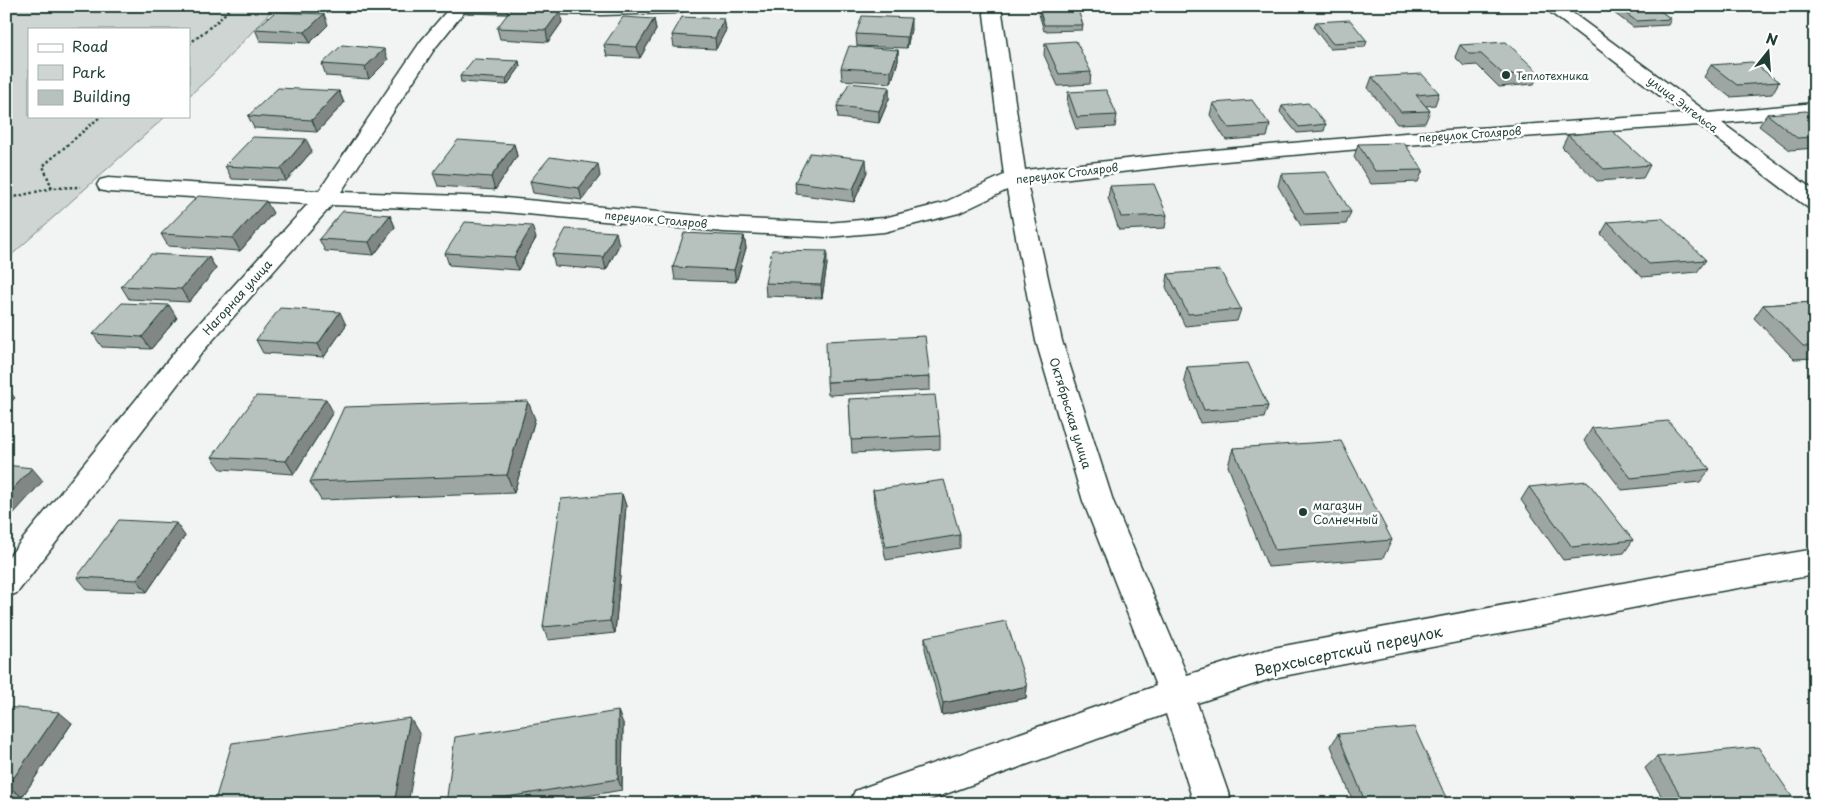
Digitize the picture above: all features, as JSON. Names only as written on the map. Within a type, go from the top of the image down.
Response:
[{"type":"street","points":[[460,7],[602,10],[675,8],[680,6]]},
{"type":"street","name":"Октябрьская улица","points":[[992,6],[1015,178],[1049,341],[1098,501],[1177,694],[1213,804]]},
{"type":"street","name":"улица Энгельса","points":[[1551,6],[1815,202]]},
{"type":"street","name":"Нагорная улица","points":[[6,584],[195,344],[326,198],[428,46],[460,7]]},
{"type":"street","name":"переулок Столяров","points":[[108,185],[326,198],[493,204],[724,225],[827,230],[884,225],[951,208],[1015,178],[1181,159],[1405,139],[1704,119],[1815,108]]},
{"type":"street","name":"Верхсысертский переулок","points":[[868,804],[1177,694],[1274,663],[1815,562]]},
{"type":"path","points":[[190,43],[220,19],[232,6]]},
{"type":"path","points":[[52,188],[43,166],[99,118]]},
{"type":"path","points":[[6,199],[52,188],[108,185]]},
{"type":"green space","points":[[6,6],[276,6],[213,74],[190,95],[190,28],[28,28],[28,118],[164,118],[6,260]]},
{"type":"building","points":[[1616,6],[1654,6],[1671,19],[1636,21]]},
{"type":"building","points":[[1077,7],[1083,25],[1044,25],[1039,8]]},
{"type":"building","points":[[512,8],[560,11],[546,30],[497,28]]},
{"type":"building","points":[[275,12],[324,14],[305,32],[255,29]]},
{"type":"building","points":[[862,16],[911,18],[907,37],[856,34]]},
{"type":"building","points":[[623,17],[654,19],[637,47],[604,45]]},
{"type":"building","points":[[682,17],[724,19],[715,38],[672,35]]},
{"type":"building","points":[[1350,20],[1367,41],[1332,43],[1316,22]]},
{"type":"building","points":[[1076,41],[1091,72],[1059,74],[1045,43]]},
{"type":"building","points":[[1506,42],[1539,73],[1504,75],[1481,54],[1469,54],[1460,45]]},
{"type":"building","points":[[342,45],[384,49],[365,67],[322,64]]},
{"type":"building","points":[[849,46],[898,50],[891,71],[841,68]]},
{"type":"building","points":[[474,59],[519,61],[506,79],[460,76]]},
{"type":"building","points":[[1752,62],[1779,82],[1737,85],[1711,65]]},
{"type":"building","points":[[1422,74],[1439,93],[1416,95],[1430,111],[1401,112],[1372,77]]},
{"type":"building","points":[[849,83],[889,87],[879,111],[837,106]]},
{"type":"building","points":[[278,88],[339,91],[312,120],[248,116]]},
{"type":"building","points":[[1106,90],[1117,115],[1077,117],[1068,92]]},
{"type":"building","points":[[1252,100],[1270,125],[1229,128],[1213,103]]},
{"type":"building","points":[[1308,103],[1326,124],[1299,127],[1282,106]]},
{"type":"building","points":[[1806,111],[1815,117],[1815,137],[1797,138],[1767,114]]},
{"type":"building","points":[[1612,131],[1650,165],[1604,169],[1568,135]]},
{"type":"building","points":[[253,137],[306,139],[281,169],[225,166]]},
{"type":"building","points":[[458,140],[514,144],[491,177],[433,173]]},
{"type":"building","points":[[1404,143],[1423,170],[1375,171],[1358,144]]},
{"type":"building","points":[[810,153],[866,159],[853,189],[795,182]]},
{"type":"building","points":[[550,157],[598,164],[579,188],[530,181]]},
{"type":"building","points":[[1326,172],[1351,212],[1305,214],[1281,174]]},
{"type":"building","points":[[1154,184],[1167,215],[1121,217],[1110,186]]},
{"type":"building","points":[[198,196],[266,201],[233,238],[161,234]]},
{"type":"building","points":[[343,211],[390,215],[369,242],[319,239]]},
{"type":"building","points":[[1662,218],[1706,260],[1649,264],[1608,222]]},
{"type":"building","points":[[465,222],[532,226],[514,257],[445,253]]},
{"type":"building","points":[[566,229],[616,232],[603,257],[552,254]]},
{"type":"building","points":[[684,233],[744,236],[734,270],[673,267]]},
{"type":"building","points":[[772,250],[827,251],[821,285],[765,283]]},
{"type":"building","points":[[151,254],[209,257],[181,289],[121,286]]},
{"type":"building","points":[[1220,270],[1241,309],[1188,314],[1168,274]]},
{"type":"building","points":[[1815,302],[1815,346],[1803,346],[1763,305]]},
{"type":"building","points":[[122,303],[169,305],[142,337],[93,334]]},
{"type":"building","points":[[280,308],[340,312],[318,344],[256,340]]},
{"type":"building","points":[[925,336],[930,377],[827,382],[826,341]]},
{"type":"building","points":[[1248,363],[1268,406],[1204,410],[1187,367]]},
{"type":"building","points":[[935,395],[940,436],[851,440],[849,399]]},
{"type":"building","points":[[256,396],[326,399],[286,461],[212,457]]},
{"type":"building","points":[[528,401],[507,475],[310,482],[344,407]]},
{"type":"building","points":[[1668,421],[1710,469],[1631,478],[1592,428]]},
{"type":"building","name":"магазин Солнечный","points":[[1341,441],[1392,540],[1275,550],[1233,448]]},
{"type":"building","points":[[6,465],[32,468],[6,496]]},
{"type":"building","points":[[944,480],[960,535],[886,547],[873,490]]},
{"type":"building","points":[[1587,481],[1633,540],[1572,547],[1529,487]]},
{"type":"building","points":[[622,494],[610,621],[543,627],[561,499]]},
{"type":"building","points":[[119,520],[176,523],[137,580],[77,577]]},
{"type":"building","points":[[1006,621],[1027,686],[943,703],[925,637]]},
{"type":"building","points":[[6,707],[59,712],[8,786],[6,786]]},
{"type":"building","points":[[618,711],[618,779],[464,804],[446,804],[455,737]]},
{"type":"building","points":[[410,718],[394,804],[214,804],[232,743]]},
{"type":"building","points":[[1414,727],[1449,804],[1366,804],[1338,734]]},
{"type":"building","points":[[1758,747],[1797,804],[1686,804],[1657,757]]},
{"type":"place","name":"Теплотехника","points":[[1506,75]]},
{"type":"place","name":"магазин Солнечный","points":[[1303,512]]}]
